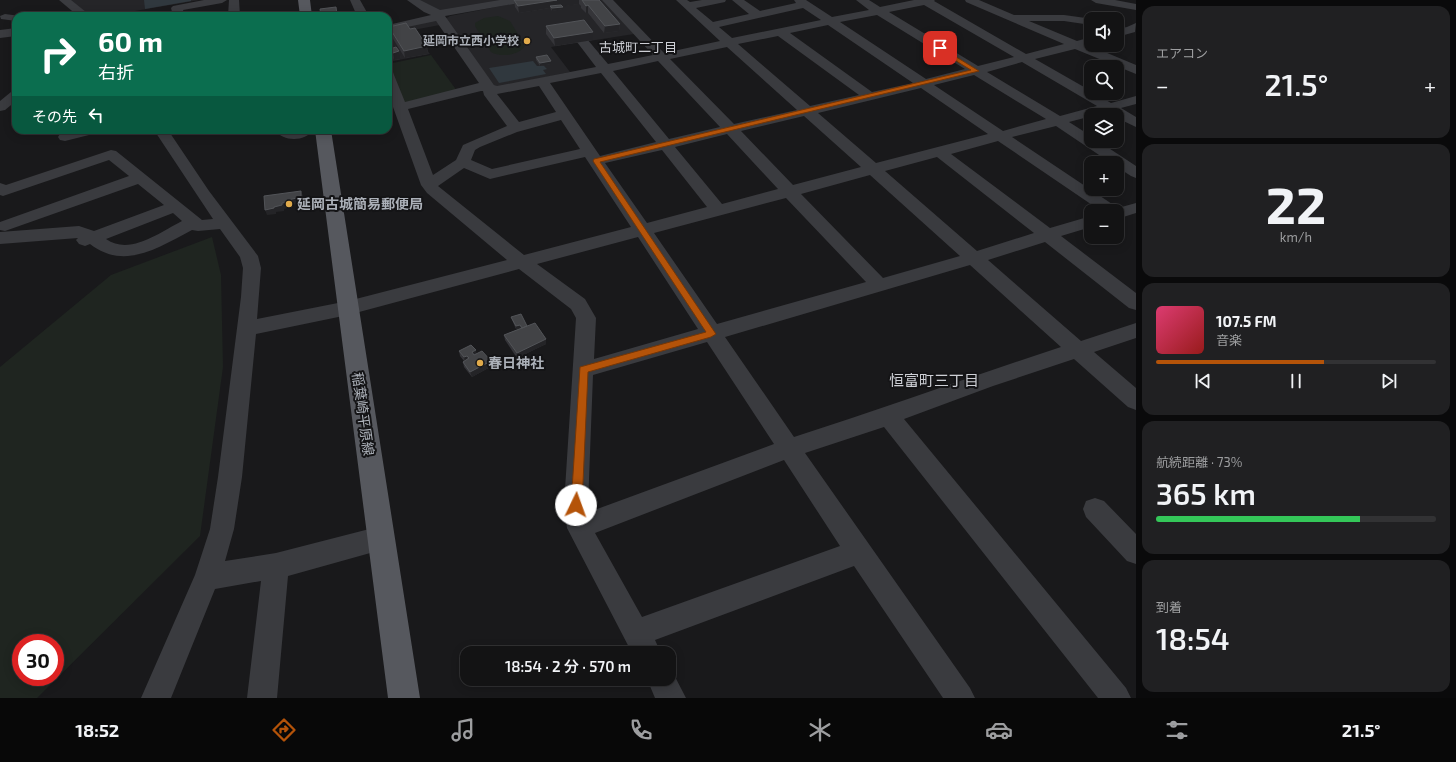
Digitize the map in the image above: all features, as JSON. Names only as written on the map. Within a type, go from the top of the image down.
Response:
[{"type":"main road","points":[[304,0],[306,12]]},
{"type":"main road","name":"稲葉崎平原線","points":[[324,134],[404,698]]},
{"type":"street","points":[[64,0],[80,12]]},
{"type":"street","points":[[178,12],[177,8],[222,0]]},
{"type":"street","points":[[234,0],[234,12]]},
{"type":"street","points":[[355,0],[361,12]]},
{"type":"street","points":[[412,0],[439,16],[489,88],[491,95],[514,126],[512,129]]},
{"type":"street","points":[[392,27],[519,0]]},
{"type":"street","points":[[607,0],[878,284]]},
{"type":"street","points":[[684,3],[721,0]]},
{"type":"street","points":[[738,0],[758,15]]},
{"type":"street","points":[[860,0],[1057,120],[1136,173]]},
{"type":"street","points":[[399,107],[481,87],[497,90],[604,69],[831,22],[926,0],[1136,123]]},
{"type":"street","points":[[970,0],[1136,70]]},
{"type":"street","points":[[1096,0],[1136,8]]},
{"type":"street","points":[[710,26],[758,15],[802,2],[1101,204]]},
{"type":"street","points":[[684,3],[1136,401]]},
{"type":"street","points":[[1010,17],[1049,17],[1084,21]]},
{"type":"street","points":[[1124,28],[1134,29]]},
{"type":"street","points":[[1124,31],[1134,29]]},
{"type":"street","points":[[0,34],[12,32]]},
{"type":"street","points":[[781,32],[870,97]]},
{"type":"street","points":[[583,42],[718,210]]},
{"type":"street","points":[[463,162],[490,174],[665,144],[808,112],[1025,59],[1084,43]]},
{"type":"street","points":[[542,81],[711,334],[960,698]]},
{"type":"street","points":[[392,87],[429,185],[433,190],[521,262],[578,304],[586,318],[576,505],[579,528],[642,643],[859,552]]},
{"type":"street","points":[[246,330],[348,308],[1136,100]]},
{"type":"street","points":[[429,185],[463,162],[468,148],[475,144],[512,129],[548,118],[565,115]]},
{"type":"street","points":[[65,137],[77,134]]},
{"type":"street","points":[[156,698],[207,577],[222,529],[230,477],[252,268],[249,256],[224,223],[164,134]]},
{"type":"street","points":[[940,152],[1136,303]]},
{"type":"street","points":[[0,188],[3,191],[111,154],[198,226],[224,223]]},
{"type":"street","points":[[2,232],[139,178]]},
{"type":"street","points":[[0,245],[73,238],[85,240],[95,238],[175,207]]},
{"type":"street","points":[[1124,212],[1136,208]]},
{"type":"street","points":[[2,232],[84,232],[111,249],[127,252],[138,250],[194,222]]},
{"type":"street","points":[[583,370],[711,334],[878,284],[974,258],[1084,223]]},
{"type":"street","points":[[579,528],[790,448],[888,416],[986,380],[1136,330]]},
{"type":"street","points":[[888,416],[1116,698]]},
{"type":"street","points":[[1094,509],[1136,552]]},
{"type":"street","points":[[207,577],[276,566],[381,538]]},
{"type":"street","points":[[262,698],[276,566]]},
{"type":"street","points":[[665,686],[671,698]]},
{"type":"shaded area","points":[[69,0],[199,0],[129,12],[85,12]]},
{"type":"shaded area","points":[[144,0],[191,0],[191,1],[145,9]]},
{"type":"shaded area","points":[[417,0],[505,0],[444,11],[434,10]]},
{"type":"shaded area","name":"延岡市立西小学校","points":[[531,0],[603,0],[634,34],[551,47],[570,72],[498,87],[494,85],[445,19],[450,16]]},
{"type":"shaded area","points":[[498,16],[510,21],[525,46],[519,52],[510,55],[500,55],[491,52],[475,26],[475,23],[484,18]]},
{"type":"shaded area","points":[[435,20],[440,25],[413,30],[430,54],[392,61],[392,29]]},
{"type":"shaded area","points":[[431,55],[457,91],[403,103],[392,74],[392,63]]},
{"type":"shaded area","points":[[533,61],[537,66],[544,66],[547,69],[543,70],[546,74],[499,83],[489,68]]},
{"type":"shaded area","points":[[212,237],[221,275],[223,367],[200,536],[64,671],[64,634],[12,634],[12,686],[49,686],[37,698],[0,698],[0,367],[111,275]]},
{"type":"building","points":[[514,0],[557,0],[518,6]]},
{"type":"building","points":[[582,0],[599,0],[620,24],[605,26]]},
{"type":"building","points":[[561,5],[563,7],[552,8],[550,6]]},
{"type":"building","points":[[336,7],[337,12],[320,12],[320,9]]},
{"type":"building","points":[[584,20],[593,32],[554,38],[546,26]]},
{"type":"building","points":[[406,23],[410,29],[415,28],[427,46],[404,51],[392,32],[392,26]]},
{"type":"building","points":[[396,47],[399,51],[393,53],[392,48]]},
{"type":"building","points":[[547,55],[551,61],[540,63],[536,57]]},
{"type":"building","points":[[301,191],[301,197],[288,200],[289,202],[282,203],[282,205],[265,210],[264,196]]},
{"type":"building","points":[[521,314],[527,326],[522,328],[520,325],[516,326],[511,317]]},
{"type":"building","points":[[535,323],[546,339],[517,353],[504,335]]},
{"type":"building","points":[[471,345],[476,350],[472,352],[474,355],[482,351],[491,361],[470,372],[463,362],[469,358],[467,356],[464,357],[459,351]]},
{"type":"place","name":"延岡市立西小学校","points":[[527,41]]},
{"type":"place","name":"延岡古城簡易郵便局","points":[[289,204]]},
{"type":"place","name":"春日神社","points":[[480,363]]},
{"type":"district","name":"古城町二丁目","points":[[638,47]]},
{"type":"district","name":"恒富町三丁目","points":[[934,381]]},
{"type":"route","points":[[576,505],[583,370],[711,334],[596,161],[976,71],[940,48]]}]
